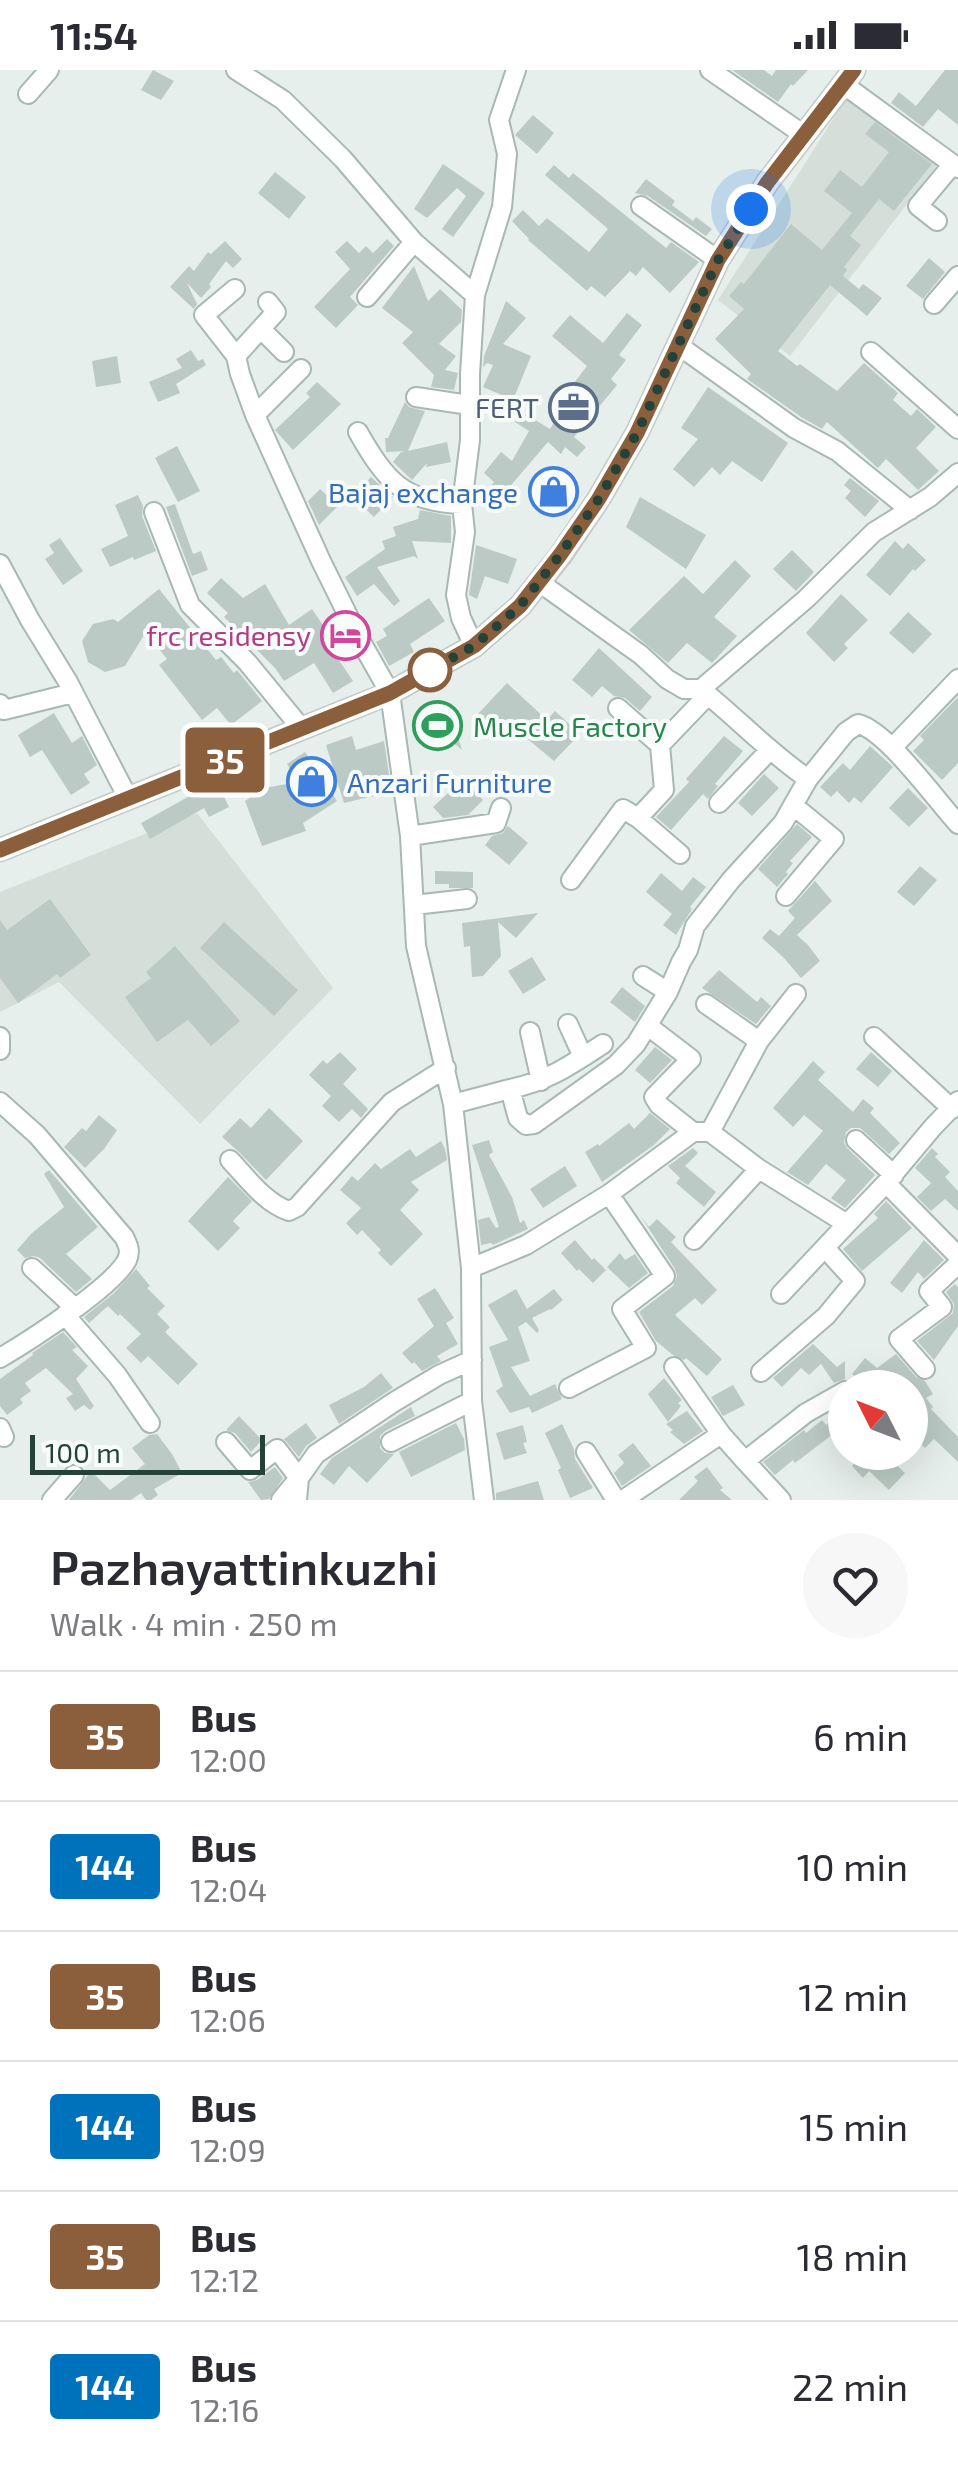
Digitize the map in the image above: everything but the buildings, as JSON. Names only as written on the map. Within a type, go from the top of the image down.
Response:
[{"type":"main road","points":[[0,850],[390,693],[474,646],[520,606],[598,500],[637,433],[718,260],[767,183],[849,77]]},
{"type":"street","points":[[28,94],[49,70]]},
{"type":"street","points":[[236,70],[283,100],[343,159],[414,242],[475,296]]},
{"type":"street","points":[[474,646],[456,595],[465,532],[462,504],[470,440],[475,296],[502,207],[506,154],[498,120],[516,70]]},
{"type":"street","points":[[710,70],[804,135]]},
{"type":"street","points":[[849,77],[956,166],[918,206],[937,221]]},
{"type":"street","points":[[641,206],[718,260]]},
{"type":"street","points":[[367,296],[414,242]]},
{"type":"street","points":[[934,304],[958,276]]},
{"type":"street","points":[[234,290],[204,315],[236,356],[255,415],[320,561],[390,693],[410,836],[416,946],[454,1104],[471,1268],[472,1401],[479,1497]]},
{"type":"street","points":[[236,356],[276,312],[268,302]]},
{"type":"street","points":[[261,329],[284,352]]},
{"type":"street","points":[[678,345],[794,428],[837,451],[910,510]]},
{"type":"street","points":[[871,352],[958,429]]},
{"type":"street","points":[[255,415],[300,369]]},
{"type":"street","points":[[416,397],[469,406]]},
{"type":"street","points":[[358,432],[374,460],[410,496],[462,504]]},
{"type":"street","points":[[660,745],[705,692],[874,532],[930,497],[958,472]]},
{"type":"street","points":[[154,512],[190,605],[247,662],[302,729]]},
{"type":"street","points":[[0,564],[74,693],[128,798]]},
{"type":"street","points":[[539,582],[667,679],[684,689],[705,692],[769,751],[808,778]]},
{"type":"street","points":[[892,748],[954,690]]},
{"type":"street","points":[[0,704],[4,710],[74,693]]},
{"type":"street","points":[[618,708],[660,745],[664,790],[638,818]]},
{"type":"street","points":[[510,1088],[518,1118],[526,1125],[534,1124],[616,1066],[636,1044],[668,992],[695,926],[783,823],[808,778],[846,732],[858,724],[870,726],[892,748],[958,824]]},
{"type":"street","points":[[719,803],[769,751]]},
{"type":"street","points":[[786,896],[834,840],[794,806]]},
{"type":"street","points":[[410,836],[496,823],[501,808]]},
{"type":"street","points":[[571,880],[623,809],[680,854]]},
{"type":"street","points":[[414,905],[467,898]]},
{"type":"street","points":[[642,976],[668,992]]},
{"type":"street","points":[[471,1268],[526,1245],[701,1132],[759,1041],[796,994]]},
{"type":"street","points":[[706,1004],[759,1041]]},
{"type":"street","points":[[568,1024],[584,1057]]},
{"type":"street","points":[[648,1026],[690,1059],[654,1097],[659,1105],[847,1224]]},
{"type":"street","points":[[530,1032],[541,1081]]},
{"type":"street","points":[[781,1294],[891,1179],[955,1105],[874,1036]]},
{"type":"street","points":[[0,1037],[0,1050]]},
{"type":"street","points":[[454,1104],[541,1081],[566,1070],[603,1044]]},
{"type":"street","points":[[230,1160],[278,1208],[289,1211],[297,1207],[392,1102],[446,1068]]},
{"type":"street","points":[[0,1102],[37,1134],[129,1246],[128,1258],[118,1272],[70,1311],[0,1358]]},
{"type":"street","points":[[856,1140],[958,1256]]},
{"type":"street","points":[[694,1240],[759,1169]]},
{"type":"street","points":[[569,1388],[646,1348],[622,1308],[666,1276],[609,1194]]},
{"type":"street","points":[[761,1372],[826,1316],[855,1281],[825,1248]]},
{"type":"street","points":[[925,1369],[900,1339],[942,1307],[928,1291],[958,1264]]},
{"type":"street","points":[[32,1268],[70,1311],[150,1423]]},
{"type":"street","points":[[281,1500],[316,1454],[338,1437],[472,1360]]},
{"type":"street","points":[[674,1366],[721,1434],[781,1500]]},
{"type":"street","points":[[391,1442],[472,1401]]},
{"type":"street","points":[[745,1461],[828,1401]]},
{"type":"street","points":[[624,1500],[721,1434]]},
{"type":"street","points":[[226,1442],[250,1470],[276,1449],[300,1478],[297,1500]]},
{"type":"street","points":[[586,1452],[616,1500]]},
{"type":"street","points":[[52,1500],[74,1475]]},
{"type":"shaded area","points":[[849,94],[941,160],[790,356],[718,300]]},
{"type":"shaded area","points":[[197,813],[333,988],[200,1124],[59,982],[0,1012],[0,892]]},
{"type":"bus line","name":"35","points":[[0,850],[390,693],[474,646],[520,606],[598,500],[637,433],[718,260],[767,183],[854,70]]},
{"type":"place","name":"FERT","points":[[574,407]]},
{"type":"place","name":"Bajaj exchange","points":[[553,492]]},
{"type":"place","name":"frc residensy","points":[[346,635]]},
{"type":"place","name":"Muscle Factory","points":[[438,726]]},
{"type":"place","name":"Anzari Furniture","points":[[312,782]]},
{"type":"route","points":[[430,670],[418,677],[474,646],[520,606],[560,555],[637,433],[718,260],[751,209]]}]
